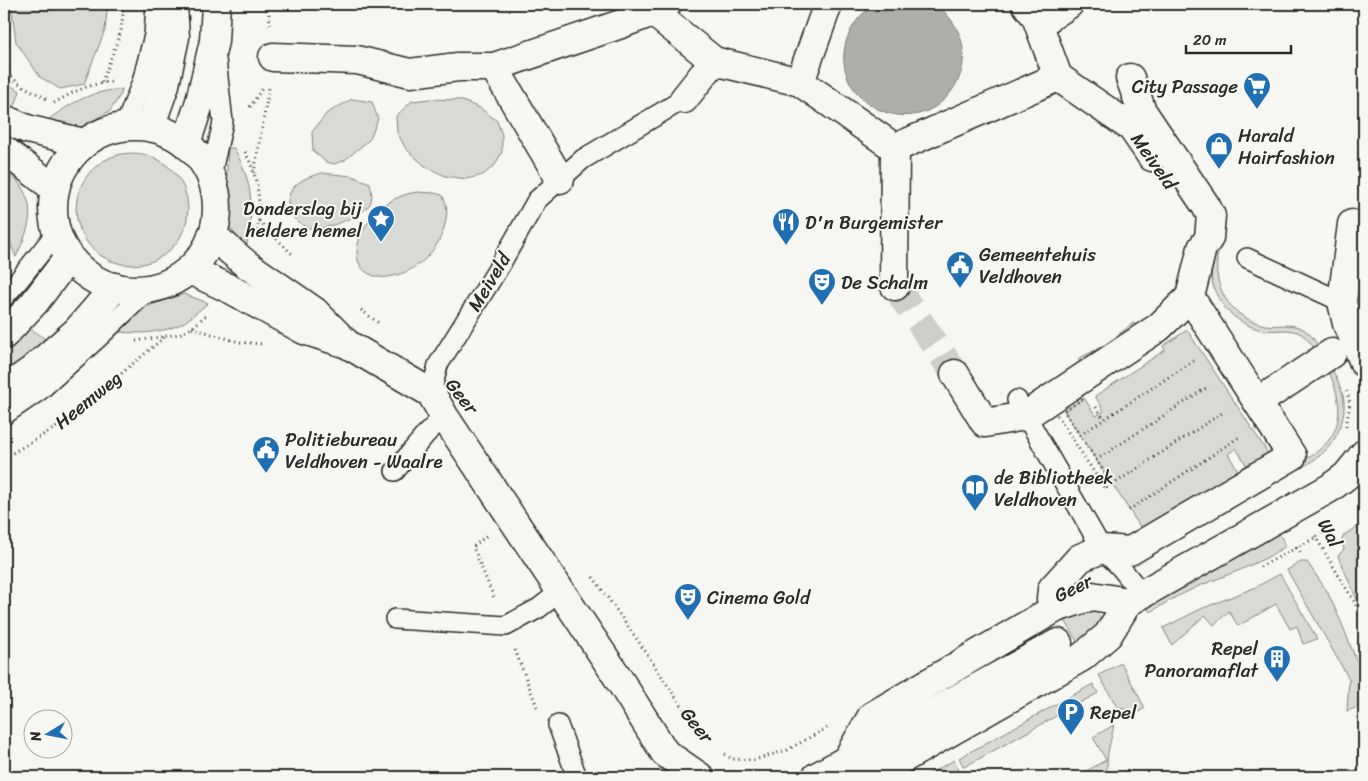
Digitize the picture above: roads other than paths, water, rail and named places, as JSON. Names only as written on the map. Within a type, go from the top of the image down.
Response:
[{"type":"street","points":[[138,126],[165,85],[175,37],[173,4]]},
{"type":"street","points":[[186,144],[200,101],[214,41],[216,4]]},
{"type":"street","points":[[800,82],[828,4]]},
{"type":"street","points":[[895,148],[1058,77],[1032,14],[1069,4]]},
{"type":"street","points":[[270,69],[357,60],[410,72],[458,67],[494,67],[621,24],[660,8],[714,61],[800,82],[895,148]]},
{"type":"street","name":"Meiveld","points":[[684,99],[714,61]]},
{"type":"street","points":[[494,67],[560,180]]},
{"type":"street","name":"Meiveld","points":[[1058,77],[1132,128],[1194,218],[1202,248]]},
{"type":"street","points":[[955,374],[985,423],[1021,408],[1159,327],[1190,298],[1202,248],[1209,238],[1211,216],[1142,111],[1130,78]]},
{"type":"street","points":[[4,118],[27,129],[84,143]]},
{"type":"street","points":[[138,126],[169,133],[186,144],[205,163],[215,192],[216,218],[212,235],[203,255],[190,270],[174,280],[150,288],[132,290],[115,287],[89,276],[69,257],[57,232],[53,207],[56,182],[68,159],[84,143],[103,132],[138,126]]},
{"type":"street","points":[[895,148],[894,283],[896,286]]},
{"type":"street","points":[[4,150],[55,189]]},
{"type":"street","points":[[1352,224],[1342,302],[1347,324],[1364,363]]},
{"type":"street","name":"Geer","points":[[212,235],[246,264],[314,311],[347,344]]},
{"type":"street","points":[[4,335],[34,302],[69,257]]},
{"type":"street","name":"Geer","points":[[190,270],[232,290],[304,330],[347,344],[431,393],[444,416],[615,672],[665,753],[700,777]]},
{"type":"street","points":[[4,390],[31,371],[78,331],[115,287]]},
{"type":"street","points":[[1051,599],[1052,589],[1080,558],[1102,548],[1130,551],[1292,456],[1190,298]]},
{"type":"street","points":[[1258,402],[1332,353]]},
{"type":"street","points":[[846,761],[897,762],[1082,657],[1108,635],[1135,598],[1330,488],[1346,476],[1364,454]]},
{"type":"street","name":"Geer","points":[[846,761],[872,716],[1056,608],[1092,596],[1135,598]]},
{"type":"street","points":[[816,777],[1058,643]]},
{"type":"lane","points":[[138,126],[142,82],[154,35],[156,4]]},
{"type":"lane","points":[[211,176],[223,122],[214,41]]},
{"type":"lane","name":"Meiveld","points":[[431,393],[438,366],[496,272],[537,200],[583,159],[684,99]]},
{"type":"lane","points":[[4,297],[57,232]]},
{"type":"lane","points":[[1247,258],[1342,302]]},
{"type":"lane","name":"Heemweg","points":[[4,415],[38,391],[98,338],[150,288]]},
{"type":"lane","points":[[1021,408],[1102,548],[1121,568],[1135,598]]},
{"type":"lane","name":"Geer","points":[[395,471],[444,416]]},
{"type":"lane","points":[[395,619],[506,626],[539,608],[562,592]]},
{"type":"lane","points":[[558,725],[577,777]]},
{"type":"tunnel","points":[[895,286],[955,374]]},
{"type":"place","name":"City Passage","points":[[1257,110]]},
{"type":"place","name":"Harald Hairfashion","points":[[1219,170]]},
{"type":"place","name":"Donderslag bij heldere hemel","points":[[381,243]]},
{"type":"place","name":"D'n Burgemister","points":[[786,246]]},
{"type":"place","name":"Gemeentehuis Veldhoven","points":[[960,289]]},
{"type":"place","name":"De Schalm","points":[[822,306]]},
{"type":"place","name":"Politiebureau Veldhoven - Waalre","points":[[266,474]]},
{"type":"place","name":"de Bibliotheek Veldhoven","points":[[975,512]]},
{"type":"place","name":"Cinema Gold","points":[[688,621]]},
{"type":"place","name":"Repel Panoramaflat","points":[[1277,683]]},
{"type":"place","name":"Repel","points":[[1071,736]]}]
